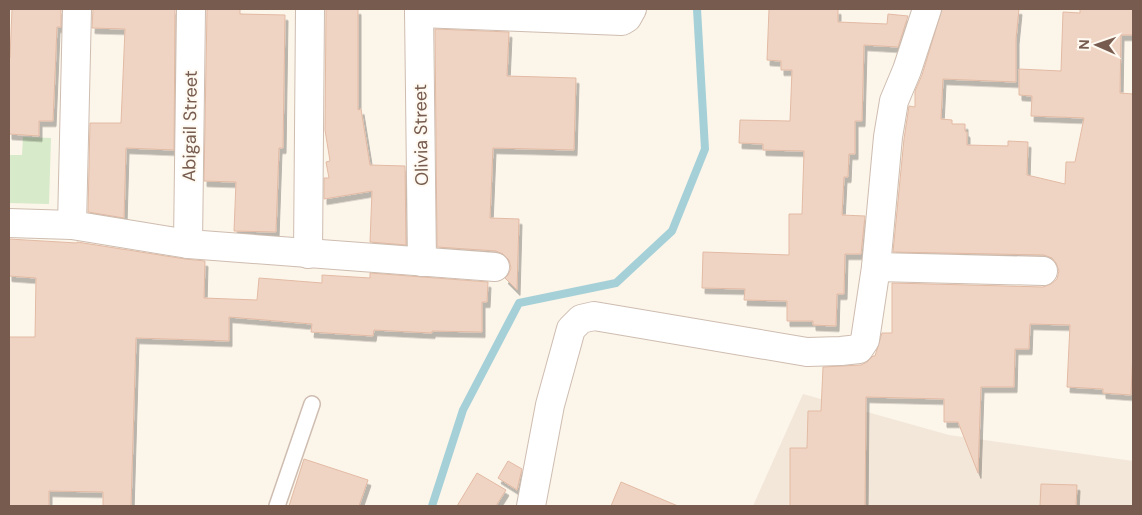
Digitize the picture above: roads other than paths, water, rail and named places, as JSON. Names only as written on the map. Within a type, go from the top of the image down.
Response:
[{"type":"street","points":[[72,225],[77,9]]},
{"type":"street","name":"Abigail Street","points":[[188,244],[191,9]]},
{"type":"street","points":[[308,254],[310,9]]},
{"type":"street","points":[[419,11],[622,21],[627,18],[632,9]]},
{"type":"street","points":[[530,506],[553,395],[571,329],[580,319],[594,316],[807,352],[840,352],[859,348],[865,340],[876,267],[888,137],[894,101],[908,70],[927,9]]},
{"type":"street","name":"Olivia Street","points":[[419,11],[422,262]]},
{"type":"street","points":[[9,223],[72,225],[188,244],[495,267]]},
{"type":"street","points":[[876,267],[1043,271]]},
{"type":"lane","points":[[276,506],[312,404]]},
{"type":"waterway","points":[[432,506],[463,410],[519,303],[616,283],[672,231],[705,149],[697,9]]}]
